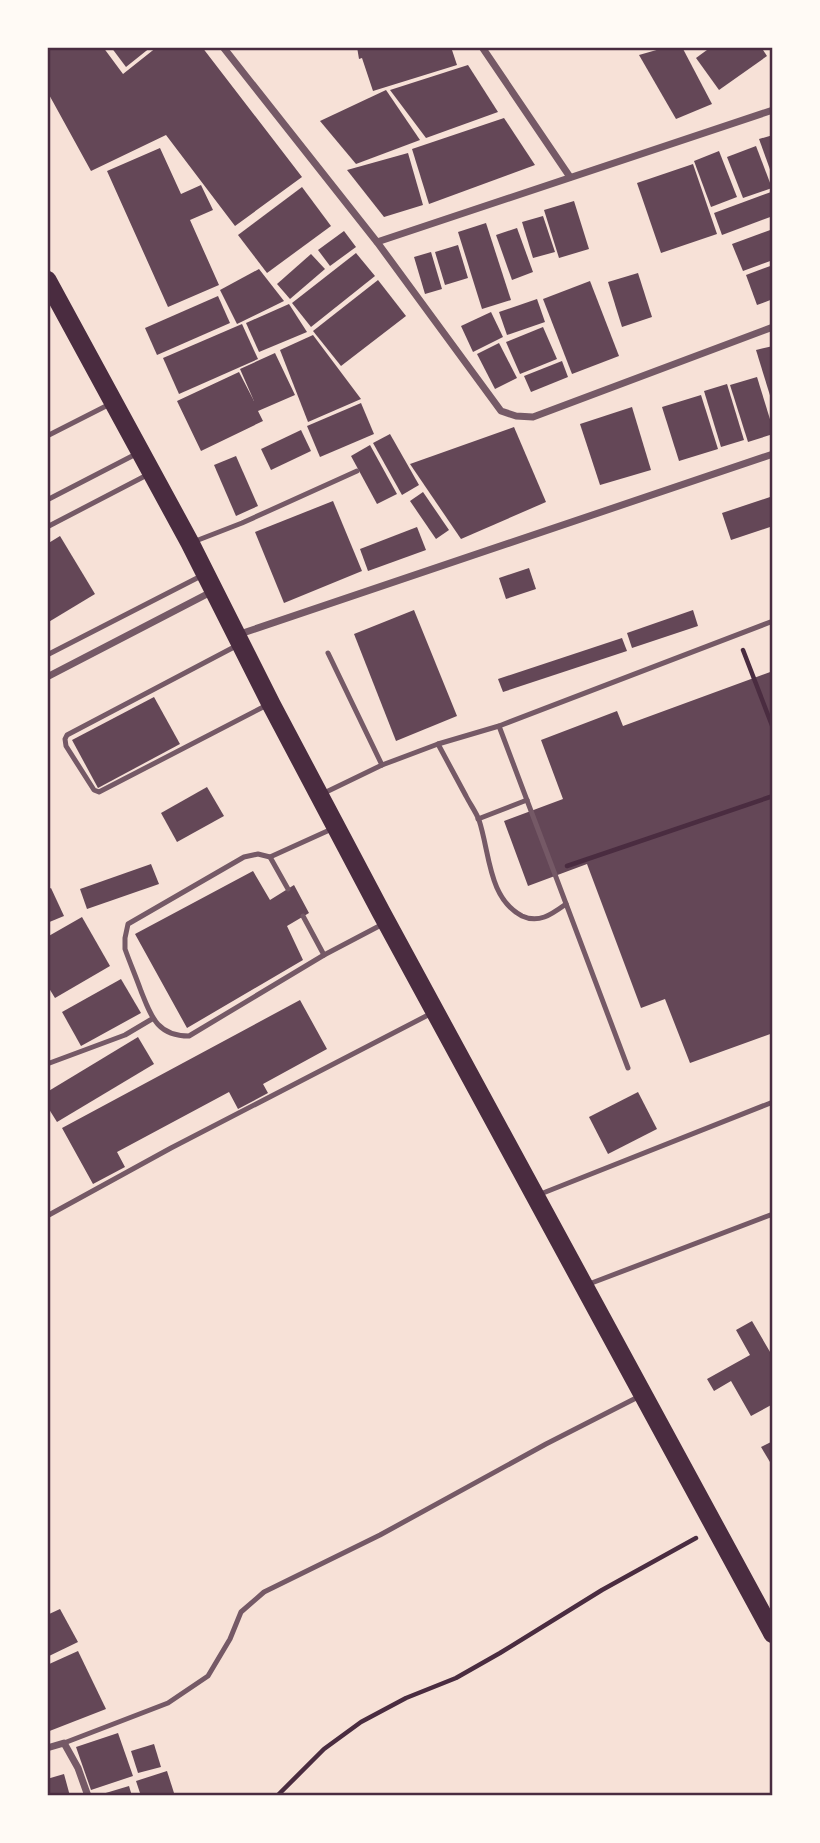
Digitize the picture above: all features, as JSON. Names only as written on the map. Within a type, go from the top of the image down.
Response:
[{"type":"highway","points":[[47,280],[190,543],[271,704],[435,1012],[773,1634]]},
{"type":"street","points":[[223,47],[377,242],[501,411],[516,416],[533,417],[773,327]]},
{"type":"street","points":[[482,47],[570,177]]},
{"type":"street","points":[[377,242],[773,110]]},
{"type":"street","points":[[239,639],[773,454]]},
{"type":"street","points":[[47,677],[210,582]]},
{"type":"street","points":[[47,1748],[64,1743],[78,1768],[88,1796]]},
{"type":"lane","points":[[47,436],[114,402]]},
{"type":"lane","points":[[47,500],[141,452]]},
{"type":"lane","points":[[190,543],[242,523],[357,471]]},
{"type":"lane","points":[[47,527],[152,472]]},
{"type":"lane","points":[[47,655],[210,582]]},
{"type":"lane","points":[[320,795],[382,765],[438,744],[499,726],[773,621]]},
{"type":"lane","points":[[239,639],[67,735],[66,747],[94,790],[99,792],[271,704]]},
{"type":"lane","points":[[328,653],[382,765]]},
{"type":"lane","points":[[499,726],[628,1069]]},
{"type":"lane","points":[[438,744],[478,818],[497,890],[506,904],[530,920],[553,914],[566,904]]},
{"type":"lane","points":[[478,818],[527,800]]},
{"type":"lane","points":[[336,827],[270,857],[258,854],[244,857],[128,924],[125,949],[152,1019],[176,1036],[189,1036],[324,955],[387,922]]},
{"type":"lane","points":[[270,857],[288,889]]},
{"type":"lane","points":[[303,916],[324,955]]},
{"type":"lane","points":[[47,1216],[171,1148],[435,1012]]},
{"type":"lane","points":[[47,1064],[125,1035],[152,1019]]},
{"type":"lane","points":[[535,1196],[773,1102]]},
{"type":"lane","points":[[583,1286],[773,1213]]},
{"type":"lane","points":[[64,1743],[168,1703],[208,1676],[230,1639],[241,1612],[264,1591],[380,1535],[643,1394]]},
{"type":"path","points":[[737,635],[773,728]]},
{"type":"path","points":[[553,871],[773,796]]},
{"type":"path","points":[[277,1796],[324,1749],[361,1722],[406,1698],[467,1672],[602,1590],[715,1527]]},
{"type":"building","points":[[47,47],[103,47],[123,74],[157,47],[202,47],[302,177],[235,226],[166,135],[91,171],[47,91]]},
{"type":"building","points":[[111,47],[151,47],[126,67]]},
{"type":"building","points":[[357,47],[451,47],[457,65],[373,91],[362,58],[359,59]]},
{"type":"building","points":[[667,47],[682,47],[712,104],[676,119],[639,55]]},
{"type":"building","points":[[711,47],[761,47],[767,56],[719,90],[696,58]]},
{"type":"building","points":[[468,65],[498,112],[426,138],[390,90]]},
{"type":"building","points":[[386,90],[420,140],[356,164],[320,121]]},
{"type":"building","points":[[504,118],[535,165],[429,204],[412,149]]},
{"type":"building","points":[[773,135],[773,174],[772,175],[759,139]]},
{"type":"building","points":[[756,146],[772,188],[743,198],[727,157]]},
{"type":"building","points":[[160,148],[181,194],[201,185],[213,210],[190,220],[219,285],[168,307],[107,171]]},
{"type":"building","points":[[719,151],[737,197],[711,207],[694,161]]},
{"type":"building","points":[[408,153],[423,205],[384,217],[347,170]]},
{"type":"building","points":[[693,164],[717,234],[661,253],[637,183]]},
{"type":"building","points":[[302,187],[331,226],[267,273],[238,235]]},
{"type":"building","points":[[771,192],[773,216],[722,235],[714,213]]},
{"type":"building","points":[[574,201],[589,249],[559,258],[544,210]]},
{"type":"building","points":[[543,216],[555,252],[533,258],[522,222]]},
{"type":"building","points":[[486,223],[511,300],[482,309],[458,232]]},
{"type":"building","points":[[517,228],[533,272],[512,280],[496,235]]},
{"type":"building","points":[[773,229],[773,260],[743,271],[732,244]]},
{"type":"building","points":[[344,231],[356,247],[330,266],[318,250]]},
{"type":"building","points":[[458,245],[468,278],[445,285],[435,252]]},
{"type":"building","points":[[431,252],[442,289],[425,294],[414,257]]},
{"type":"building","points":[[356,253],[375,276],[311,327],[292,303]]},
{"type":"building","points":[[311,254],[325,269],[290,299],[277,284]]},
{"type":"building","points":[[773,265],[773,299],[757,305],[746,275]]},
{"type":"building","points":[[259,269],[284,301],[237,324],[220,290]]},
{"type":"building","points":[[638,273],[652,317],[622,327],[608,282]]},
{"type":"building","points":[[378,280],[406,316],[341,366],[313,331]]},
{"type":"building","points":[[590,281],[619,356],[572,374],[543,299]]},
{"type":"building","points":[[218,296],[230,323],[157,355],[145,328]]},
{"type":"building","points":[[537,299],[545,322],[507,335],[499,312]]},
{"type":"building","points":[[289,304],[307,332],[259,352],[246,323]]},
{"type":"building","points":[[491,312],[503,337],[473,352],[461,326]]},
{"type":"building","points":[[242,324],[258,359],[179,394],[163,358]]},
{"type":"building","points":[[543,327],[557,359],[520,374],[506,342]]},
{"type":"building","points":[[313,335],[361,399],[308,422],[280,350]]},
{"type":"building","points":[[499,343],[517,378],[495,389],[477,354]]},
{"type":"building","points":[[773,346],[773,402],[772,402],[756,350]]},
{"type":"building","points":[[275,353],[295,395],[258,411],[263,421],[201,451],[177,401],[239,372],[254,401],[240,369]]},
{"type":"building","points":[[562,361],[568,377],[531,392],[524,376]]},
{"type":"building","points":[[757,377],[773,434],[748,442],[730,385]]},
{"type":"building","points":[[727,384],[744,440],[721,447],[704,391]]},
{"type":"building","points":[[701,395],[718,449],[679,461],[662,407]]},
{"type":"building","points":[[361,403],[374,434],[320,457],[307,426]]},
{"type":"building","points":[[632,407],[651,470],[600,485],[580,424]]},
{"type":"building","points":[[514,427],[546,502],[461,539],[410,464]]},
{"type":"building","points":[[301,430],[311,451],[271,470],[261,449]]},
{"type":"building","points":[[390,434],[419,485],[402,495],[373,443]]},
{"type":"building","points":[[370,445],[397,494],[377,504],[351,456]]},
{"type":"building","points":[[236,456],[258,506],[236,516],[214,465]]},
{"type":"building","points":[[423,492],[449,530],[436,539],[410,501]]},
{"type":"building","points":[[773,496],[773,526],[731,540],[722,513]]},
{"type":"building","points":[[333,501],[362,571],[284,603],[255,532]]},
{"type":"building","points":[[417,527],[426,550],[368,571],[360,549]]},
{"type":"building","points":[[60,536],[95,594],[47,623],[47,544]]},
{"type":"building","points":[[529,568],[536,589],[506,599],[499,578]]},
{"type":"building","points":[[414,610],[457,716],[396,741],[354,634]]},
{"type":"building","points":[[693,610],[698,626],[632,648],[627,633]]},
{"type":"building","points":[[622,638],[627,651],[503,692],[498,679]]},
{"type":"building","points":[[773,671],[773,1033],[690,1063],[665,999],[641,1008],[587,864],[528,886],[504,821],[563,799],[541,740],[617,711],[623,726]]},
{"type":"building","points":[[154,697],[180,744],[98,788],[72,740]]},
{"type":"building","points":[[207,787],[224,816],[177,842],[161,813]]},
{"type":"building","points":[[151,864],[159,884],[87,909],[80,889]]},
{"type":"building","points":[[253,871],[270,900],[294,885],[309,913],[287,926],[303,960],[187,1028],[135,934]]},
{"type":"building","points":[[51,888],[64,916],[47,923],[47,890]]},
{"type":"building","points":[[82,917],[110,966],[55,998],[47,985],[47,937]]},
{"type":"building","points":[[121,979],[141,1013],[81,1046],[62,1012]]},
{"type":"building","points":[[300,1000],[327,1049],[263,1084],[268,1093],[238,1109],[229,1092],[117,1152],[125,1167],[93,1184],[62,1128]]},
{"type":"building","points":[[138,1037],[154,1064],[57,1122],[47,1106],[47,1092]]},
{"type":"building","points":[[638,1092],[657,1129],[608,1154],[589,1117]]},
{"type":"building","points":[[752,1321],[773,1357],[773,1404],[751,1416],[731,1381],[714,1391],[707,1379],[750,1355],[736,1330]]},
{"type":"building","points":[[773,1441],[773,1467],[761,1447]]},
{"type":"building","points":[[60,1609],[78,1642],[47,1657],[47,1615]]},
{"type":"building","points":[[78,1651],[106,1709],[47,1732],[47,1665]]},
{"type":"building","points":[[118,1733],[133,1776],[91,1790],[76,1747]]},
{"type":"building","points":[[154,1744],[161,1767],[138,1773],[131,1751]]},
{"type":"building","points":[[167,1771],[175,1796],[141,1796],[136,1781]]},
{"type":"building","points":[[64,1774],[70,1796],[47,1796],[47,1779]]},
{"type":"building","points":[[129,1786],[132,1796],[99,1795]]}]
